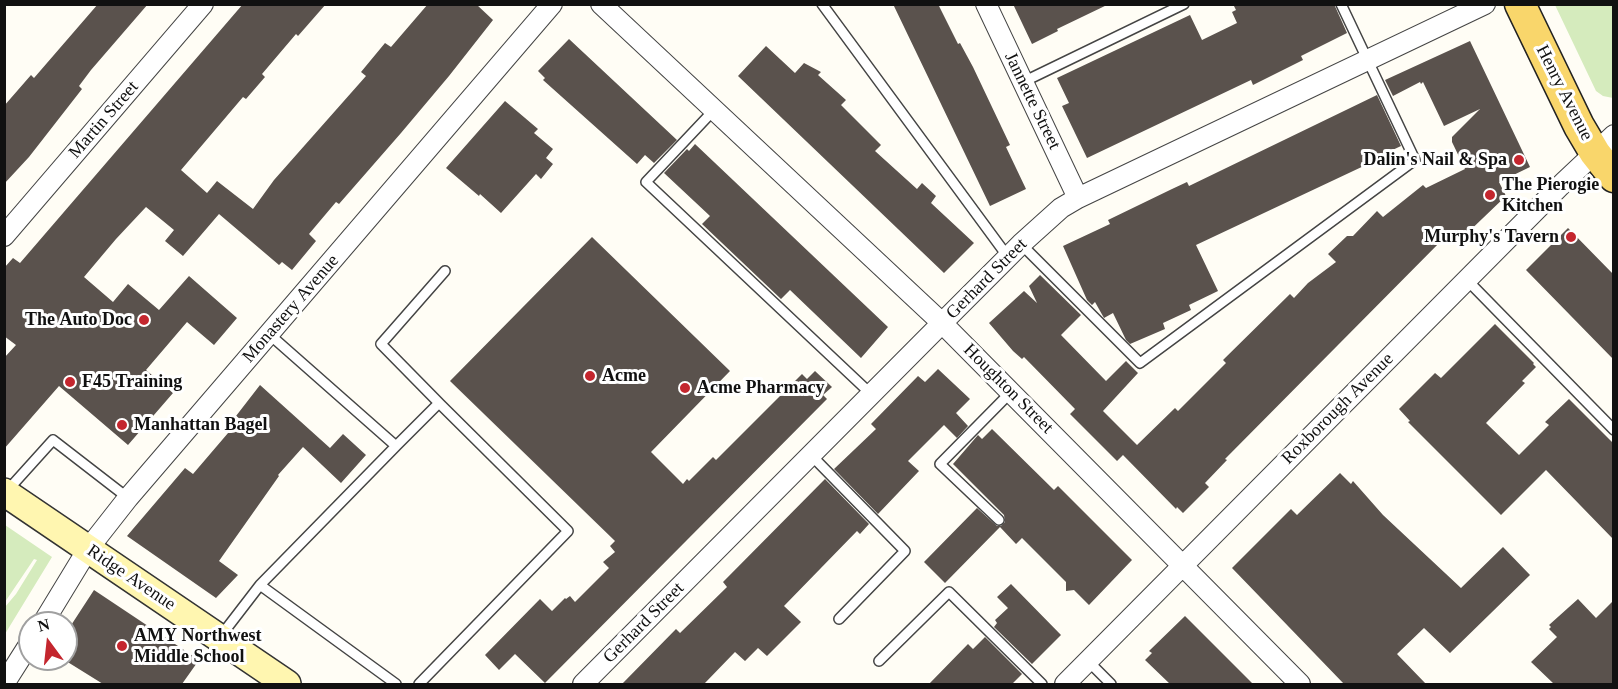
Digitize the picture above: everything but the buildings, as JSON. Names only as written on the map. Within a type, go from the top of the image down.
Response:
[{"type":"main road","name":"Henry Avenue","points":[[1520,4],[1579,126],[1604,144],[1614,177]]},
{"type":"main road","name":"Ridge Avenue","points":[[5,492],[287,684]]},
{"type":"street","name":"Martin Street","points":[[4,236],[203,4]]},
{"type":"street","name":"Monastery Avenue","points":[[50,611],[88,549],[128,498],[552,4]]},
{"type":"street","name":"Houghton Street","points":[[601,4],[942,323],[1300,684]]},
{"type":"street","name":"Jannette Street","points":[[986,4],[1078,198]]},
{"type":"street","name":"Gerhard Street","points":[[583,684],[1048,219],[1078,198],[1485,4]]},
{"type":"street","name":"Roxborough Avenue","points":[[1065,684],[1604,144]]},
{"type":"street","points":[[4,684],[18,662]]},
{"type":"lane","points":[[822,4],[1014,251],[1140,363],[1415,160],[1341,4]]},
{"type":"lane","points":[[1023,82],[1184,4]]},
{"type":"lane","points":[[714,111],[646,182],[871,394]]},
{"type":"lane","points":[[419,684],[568,531],[381,344],[445,271]]},
{"type":"lane","points":[[1467,280],[1614,430]]},
{"type":"lane","points":[[269,334],[396,446]]},
{"type":"lane","points":[[999,520],[940,464],[1011,392]]},
{"type":"lane","points":[[219,638],[260,585],[439,403]]},
{"type":"lane","points":[[5,492],[53,440],[128,498]]},
{"type":"lane","points":[[811,456],[905,551],[839,619]]},
{"type":"lane","points":[[260,585],[396,684]]},
{"type":"lane","points":[[879,661],[949,592],[1042,684]]},
{"type":"lane","points":[[1088,662],[1111,684]]},
{"type":"green space","points":[[1555,5],[1613,5],[1613,98],[1603,96],[1596,91]]},
{"type":"green space","points":[[5,525],[52,557],[5,634],[5,607],[37,560],[34,559],[5,602]]},
{"type":"place","name":"Dalin's Nail & Spa","points":[[1519,160]]},
{"type":"place","name":"The Pierogie Kitchen","points":[[1490,195]]},
{"type":"place","name":"Murphy's Tavern","points":[[1571,237]]},
{"type":"place","name":"The Auto Doc","points":[[144,320]]},
{"type":"place","name":"Acme","points":[[590,376]]},
{"type":"place","name":"F45 Training","points":[[70,382]]},
{"type":"place","name":"Acme Pharmacy","points":[[685,388]]},
{"type":"place","name":"Manhattan Bagel","points":[[122,425]]},
{"type":"place","name":"AMY Northwest Middle School","points":[[122,646]]}]
